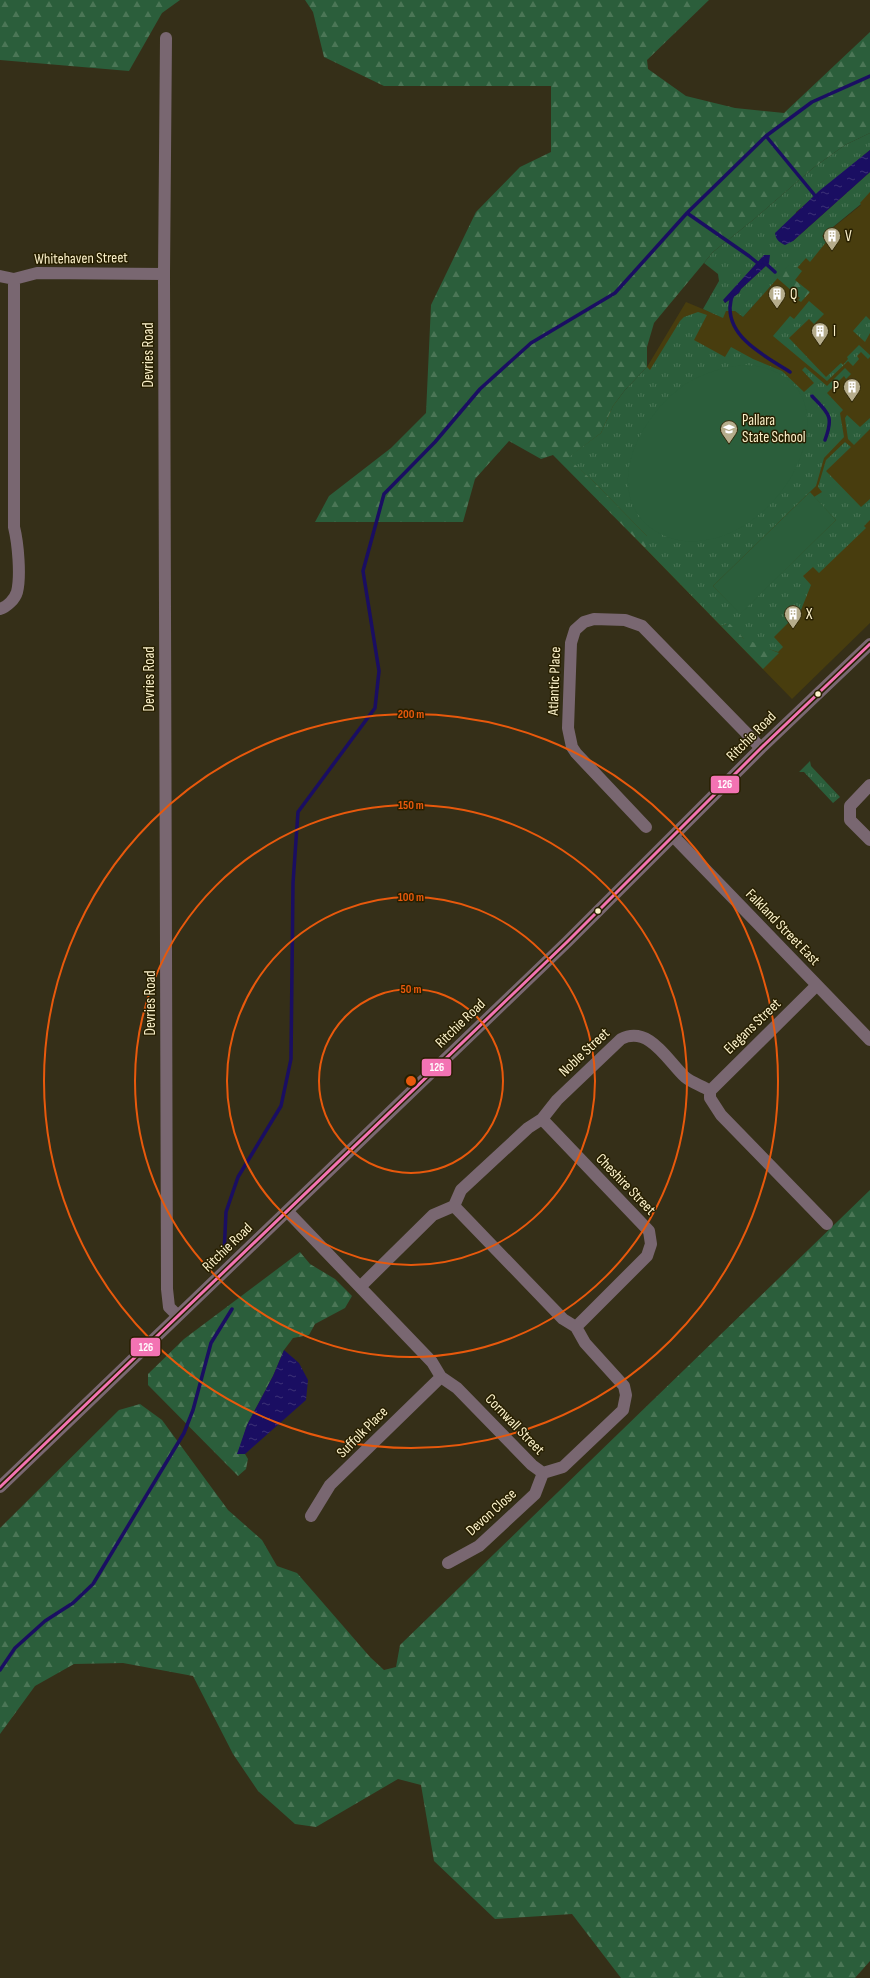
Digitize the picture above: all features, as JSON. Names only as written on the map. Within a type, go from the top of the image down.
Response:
[{"type":"street","name":"Devries Road","points":[[166,38],[164,274],[167,1289],[170,1307],[178,1316]]},
{"type":"street","name":"Whitehaven Street","points":[[0,276],[14,278],[37,273],[164,274]]},
{"type":"street","points":[[0,609],[11,602],[17,592],[18,546],[14,527],[14,278]]},
{"type":"street","name":"Atlantic Place","points":[[646,827],[608,789],[572,747],[568,728],[571,643],[575,630],[584,622],[594,619],[625,620],[642,626],[761,748]]},
{"type":"street","name":"Ritchie Road","points":[[0,1487],[573,936],[674,837],[761,748],[870,644]]},
{"type":"street","points":[[870,785],[850,806],[850,820],[870,840]]},
{"type":"street","name":"Falkland Street East","points":[[674,837],[870,1040]]},
{"type":"street","name":"Elegans Street","points":[[710,1091],[817,985]]},
{"type":"street","name":"Noble Street","points":[[454,1206],[461,1190],[528,1128],[542,1119],[557,1100],[621,1039],[630,1034],[645,1037],[653,1043],[687,1079],[710,1091]]},
{"type":"street","points":[[710,1091],[710,1098],[721,1115],[827,1224]]},
{"type":"street","name":"Cheshire Street","points":[[542,1119],[649,1231],[651,1244],[647,1256],[576,1327]]},
{"type":"street","points":[[361,1286],[433,1215],[454,1206]]},
{"type":"street","name":"Cornwall Street","points":[[287,1211],[361,1286],[432,1362],[441,1377],[457,1388],[532,1465],[543,1473],[563,1467],[622,1410],[626,1395],[624,1386],[585,1343],[576,1327],[562,1319],[454,1206]]},
{"type":"street","name":"Suffolk Place","points":[[311,1516],[330,1485],[441,1377]]},
{"type":"street","name":"Devon Close","points":[[448,1563],[479,1546],[535,1494],[543,1473]]},
{"type":"shaded area","name":"Pallara State School","points":[[870,185],[870,623],[792,699],[562,463],[563,460],[647,367],[686,302],[722,317],[726,311],[735,311],[743,317],[793,260],[861,205],[856,198]]},
{"type":"green space","points":[[0,0],[180,0],[162,13],[129,71],[0,60]]},
{"type":"green space","points":[[305,0],[709,0],[647,60],[648,69],[686,96],[735,108],[784,113],[870,32],[870,133],[845,145],[813,168],[753,220],[713,252],[654,323],[647,347],[647,367],[625,390],[613,406],[601,433],[568,458],[647,536],[649,541],[645,548],[553,455],[541,459],[509,441],[475,479],[463,522],[315,522],[329,496],[391,448],[426,413],[431,305],[476,212],[520,167],[551,152],[551,86],[384,86],[324,57],[313,12]]},
{"type":"green space","points":[[870,133],[870,150],[796,212],[793,241],[870,172],[870,192],[860,203],[861,204],[822,236],[827,241],[810,262],[806,258],[797,268],[791,263],[743,317],[735,311],[726,311],[723,318],[703,309],[719,281],[718,274],[704,263],[713,252],[753,220],[813,168],[845,145]],"holes":[[[764,255],[769,263],[741,289],[739,293],[725,303],[724,300]]]},
{"type":"green space","points":[[791,262],[802,271],[795,280],[810,292],[801,302],[798,300],[800,298],[777,278]]},
{"type":"green space","points":[[809,301],[824,314],[814,324],[809,319],[789,338],[826,377],[841,363],[843,365],[848,359],[847,357],[859,345],[870,355],[870,357],[868,359],[861,352],[857,356],[859,359],[853,366],[848,361],[827,381],[773,336],[790,316],[794,319]]},
{"type":"green space","points":[[698,312],[707,315],[694,340],[725,357],[731,347],[753,359],[782,371],[804,392],[814,383],[802,370],[805,367],[827,386],[845,368],[851,374],[846,379],[844,376],[827,393],[843,410],[840,413],[844,437],[824,458],[816,486],[713,586],[740,613],[836,520],[814,497],[822,492],[818,487],[826,460],[845,442],[851,447],[826,471],[861,507],[870,499],[870,520],[864,526],[866,528],[819,573],[813,567],[803,576],[811,585],[801,610],[774,637],[783,647],[778,652],[747,641],[727,624],[721,626],[645,548],[647,536],[594,482],[567,458],[601,433],[613,406],[625,390],[647,367],[650,370],[680,321],[684,317]]},
{"type":"green space","points":[[866,316],[870,320],[870,333],[865,342],[853,331]]},
{"type":"green space","points":[[747,365],[783,376],[802,398],[807,427],[800,460],[781,491],[755,518],[721,536],[684,541],[672,539],[661,534],[642,520],[632,503],[628,484],[629,465],[635,446],[656,411],[684,385],[714,371]]},
{"type":"green space","points":[[847,415],[860,427],[870,418],[870,429],[854,445],[848,439],[845,418]]},
{"type":"green space","points":[[810,492],[836,520],[740,614],[713,586]]},
{"type":"green space","points":[[730,624],[743,638],[779,653],[763,669],[721,626]]},
{"type":"green space","points":[[810,761],[811,766],[840,797],[833,803],[804,772],[799,772]]},
{"type":"green space","points":[[870,1190],[870,1961],[855,1978],[621,1978],[572,1914],[495,1919],[434,1861],[421,1785],[398,1779],[316,1827],[295,1824],[258,1791],[233,1754],[193,1676],[123,1663],[74,1664],[35,1686],[0,1734],[0,1528],[119,1410],[140,1404],[162,1420],[228,1510],[262,1540],[277,1566],[297,1573],[370,1657],[384,1670],[396,1667],[400,1645]]},
{"type":"green space","points":[[300,1252],[310,1264],[335,1279],[352,1296],[345,1308],[315,1324],[309,1335],[293,1338],[284,1350],[273,1376],[247,1425],[238,1454],[245,1454],[248,1459],[246,1469],[238,1476],[148,1385],[148,1374],[184,1339]]},
{"type":"water","points":[[870,150],[870,172],[793,241],[785,245],[781,243],[776,237],[775,233],[819,191]]},
{"type":"water","points":[[764,255],[770,255],[769,263],[741,289],[739,293],[725,303],[723,300]]},
{"type":"water","points":[[284,1350],[299,1363],[308,1380],[306,1400],[245,1454],[237,1454],[247,1425],[273,1376]]},
{"type":"waterway","points":[[224,1254],[226,1212],[238,1177],[281,1106],[291,1059],[293,883],[298,812],[375,708],[379,671],[363,571],[384,494],[435,442],[480,389],[531,343],[615,293],[687,213],[766,136],[812,102],[870,76]]},
{"type":"waterway","points":[[766,136],[817,198]]},
{"type":"waterway","points":[[687,213],[760,265]]},
{"type":"waterway","points":[[764,262],[775,272]]},
{"type":"waterway","points":[[733,295],[730,307],[731,318],[742,338],[751,346],[790,372]]},
{"type":"waterway","points":[[812,396],[828,416],[829,426],[825,440]]},
{"type":"waterway","points":[[0,1670],[15,1648],[45,1621],[73,1603],[93,1584],[184,1433],[193,1410],[211,1343],[232,1309]]},
{"type":"transit line","name":"126","points":[[0,1487],[567,942],[761,748],[870,644]]},
{"type":"place","name":"V","points":[[832,251]]},
{"type":"place","name":"Q","points":[[777,309]]},
{"type":"place","name":"I","points":[[820,346]]},
{"type":"place","name":"P","points":[[852,402]]},
{"type":"place","name":"Pallara State School","points":[[729,444]]},
{"type":"place","name":"X","points":[[793,629]]}]
